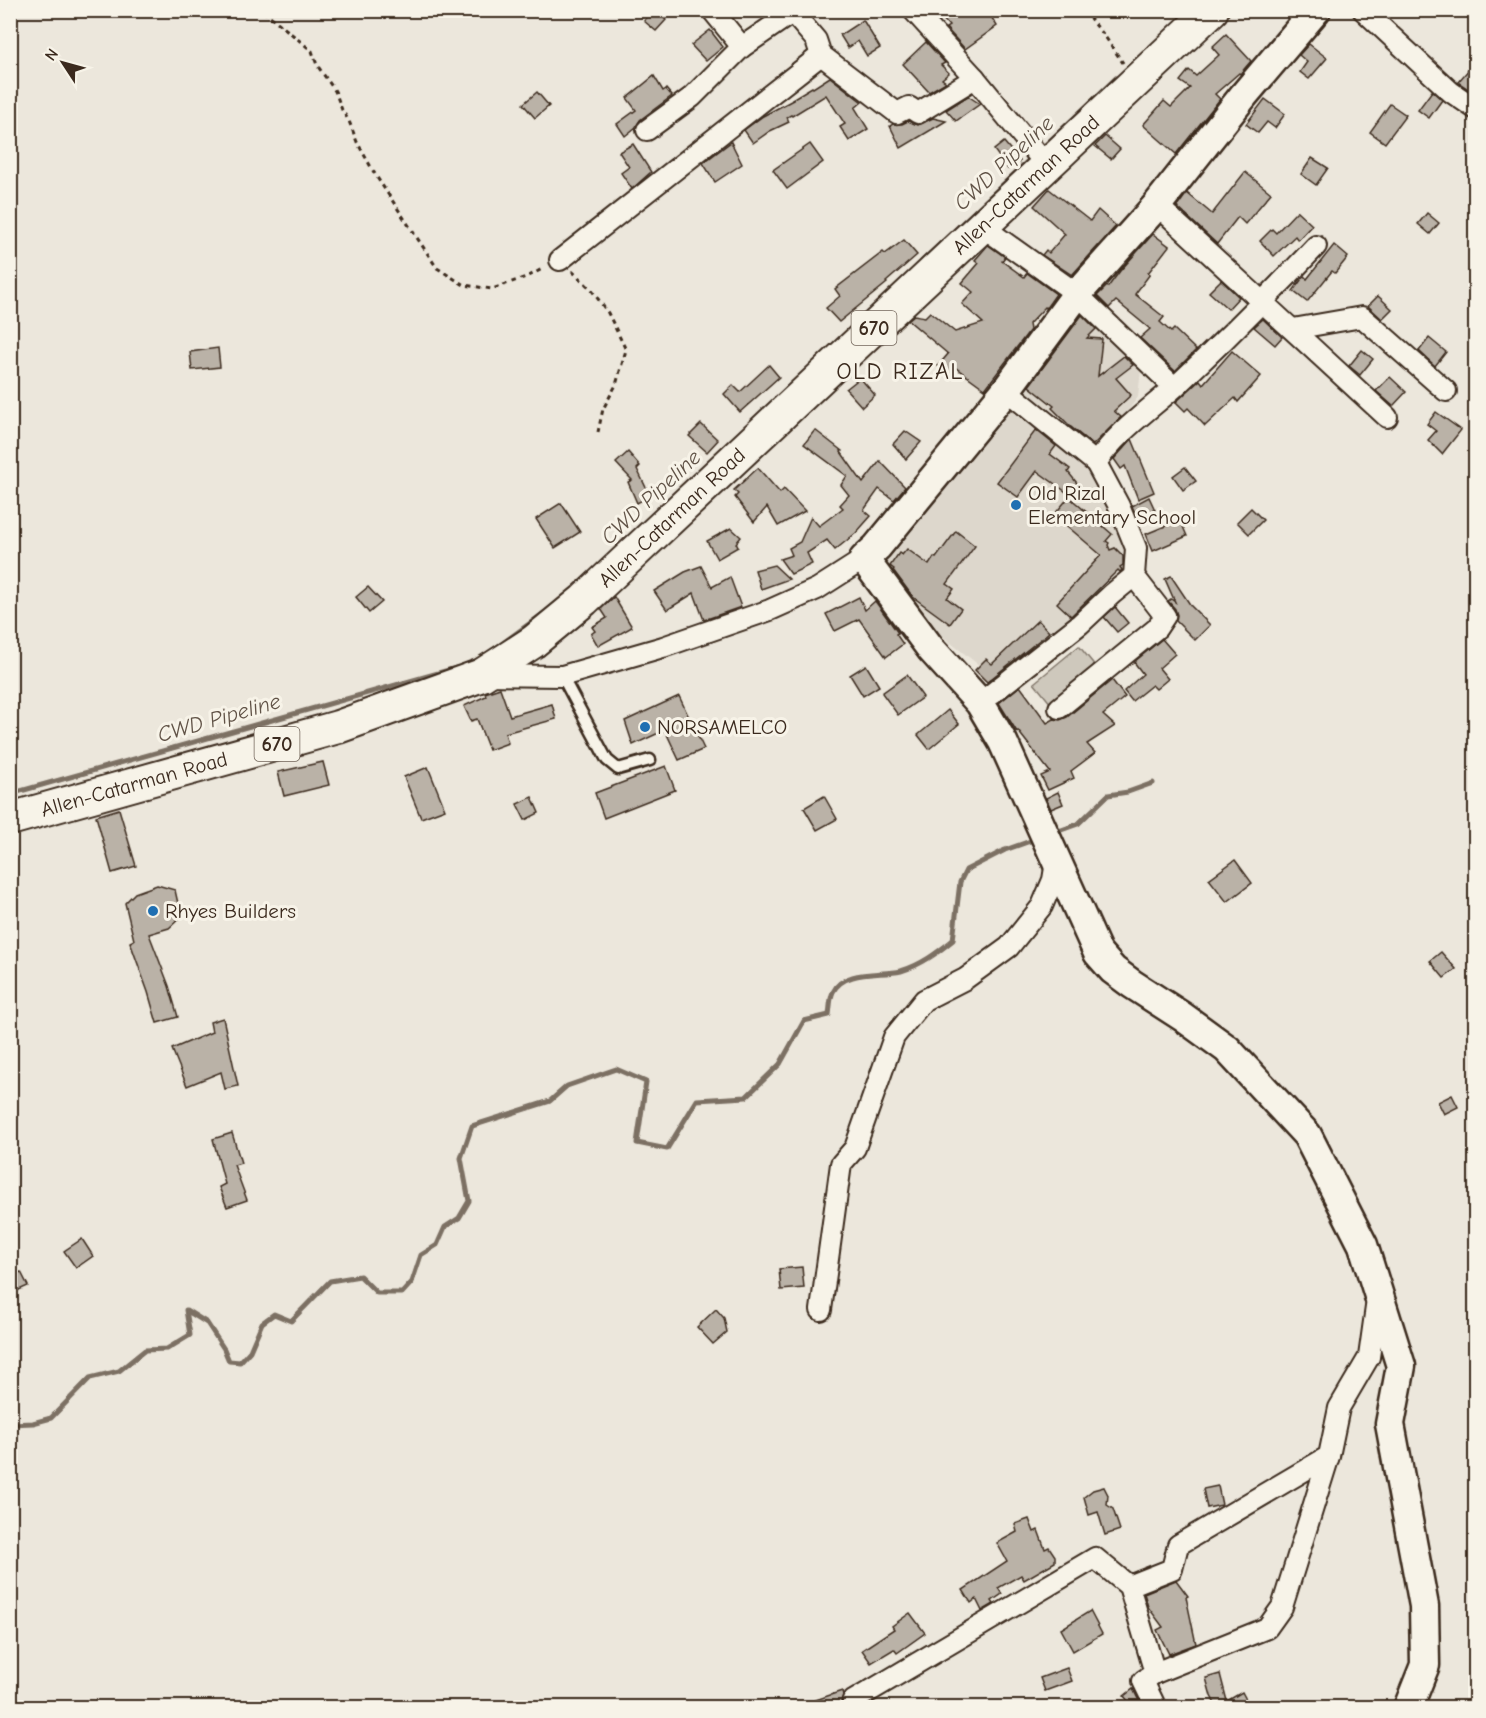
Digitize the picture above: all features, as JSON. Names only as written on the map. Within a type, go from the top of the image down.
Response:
[{"type":"main road","name":"Allen-Catarman Road","points":[[10,819],[338,727],[482,675],[533,642],[584,600],[1212,10]]},
{"type":"street","points":[[712,10],[742,47]]},
{"type":"street","points":[[913,10],[975,78],[1047,166]]},
{"type":"street","points":[[482,675],[562,676],[663,647],[770,610],[817,589],[864,559],[885,537],[1006,390],[1077,294],[1157,205],[1244,95],[1316,10]]},
{"type":"street","points":[[1363,10],[1451,92],[1476,109]]},
{"type":"street","points":[[647,130],[692,97],[742,47],[795,12],[816,40],[821,54],[897,113],[909,107],[918,113],[975,78]]},
{"type":"street","points":[[560,260],[821,54]]},
{"type":"street","points":[[1157,205],[1387,417]]},
{"type":"street","points":[[983,227],[1077,294],[1174,387]]},
{"type":"street","points":[[1096,463],[1104,451],[1140,416],[1263,303],[1316,246]]},
{"type":"street","points":[[1293,329],[1362,317],[1446,391]]},
{"type":"street","points":[[1006,390],[1096,463],[1119,506],[1136,548],[1134,576],[1165,616],[1157,628],[1059,708]]},
{"type":"street","points":[[864,559],[931,649],[980,703],[1003,742],[1098,953],[1113,970],[1131,984],[1183,1017],[1227,1049],[1307,1135],[1364,1245],[1401,1366],[1390,1424],[1424,1606],[1425,1665],[1408,1707]]},
{"type":"street","points":[[980,703],[1080,624],[1134,576]]},
{"type":"street","points":[[820,1310],[841,1164],[855,1148],[894,1037],[924,1000],[965,979],[1009,947],[1042,906],[1053,880],[1048,842]]},
{"type":"street","points":[[1156,1707],[1143,1681],[1155,1673],[1267,1628],[1282,1607],[1329,1456],[1339,1408],[1369,1357],[1378,1291]]},
{"type":"street","points":[[1129,1586],[1172,1569],[1178,1545],[1329,1456]]},
{"type":"street","points":[[856,1707],[853,1701],[1095,1558],[1129,1586],[1155,1673]]},
{"type":"lane","points":[[562,676],[607,760],[618,769],[651,760]]},
{"type":"path","points":[[183,10],[207,14],[235,10]]},
{"type":"path","points":[[245,10],[264,11],[312,51],[317,65],[335,91],[357,142],[376,176],[437,268],[464,285],[492,289],[529,276],[560,260],[591,289],[608,313],[626,350],[616,385],[603,409],[598,432]]},
{"type":"path","points":[[1083,10],[1104,35],[1135,82]]},
{"type":"shaded area","points":[[1068,317],[1089,336],[1102,322],[1142,360],[1138,397],[1096,454],[1019,389]]},
{"type":"shaded area","name":"Old Rizal Elementary School","points":[[1007,406],[1088,465],[1127,545],[1122,579],[1003,684],[895,599],[882,559]]},
{"type":"shaded area","points":[[1079,646],[1096,667],[1051,704],[1034,683]]},
{"type":"building","points":[[653,10],[656,10],[666,20],[656,31],[644,21]]},
{"type":"building","points":[[935,10],[987,10],[997,26],[965,49],[946,28],[949,26]]},
{"type":"building","points":[[863,20],[880,48],[867,56],[858,41],[848,48],[840,35]]},
{"type":"building","points":[[710,30],[723,47],[706,61],[691,45]]},
{"type":"building","points":[[1226,34],[1251,61],[1240,74],[1215,94],[1220,99],[1176,154],[1143,125],[1164,101],[1171,107],[1190,88],[1180,81],[1189,70],[1196,76],[1219,55],[1212,47]]},
{"type":"building","points":[[926,42],[945,63],[941,65],[949,73],[942,79],[946,82],[929,92],[903,64]]},
{"type":"building","points":[[1309,44],[1327,58],[1309,79],[1300,72],[1307,62],[1299,55]]},
{"type":"building","points":[[1476,61],[1476,94],[1458,82]]},
{"type":"building","points":[[654,76],[663,91],[666,89],[672,96],[640,120],[636,127],[625,136],[617,124],[636,110],[627,98]]},
{"type":"building","points":[[830,77],[862,102],[855,108],[868,129],[849,141],[840,127],[845,124],[826,95],[787,117],[789,122],[753,143],[744,130],[763,116]]},
{"type":"building","points":[[1432,91],[1442,100],[1429,118],[1418,110]]},
{"type":"building","points":[[537,92],[549,106],[535,118],[523,104]]},
{"type":"building","points":[[968,96],[980,104],[956,121],[946,110]]},
{"type":"building","points":[[1265,99],[1285,114],[1275,128],[1267,122],[1258,133],[1246,124]]},
{"type":"building","points":[[1390,104],[1406,115],[1385,143],[1370,132]]},
{"type":"building","points":[[933,118],[946,121],[901,148],[890,126],[908,121],[918,125]]},
{"type":"building","points":[[1105,136],[1120,149],[1111,159],[1095,146]]},
{"type":"building","points":[[731,142],[742,164],[715,182],[703,163]]},
{"type":"building","points":[[1004,142],[1020,161],[1008,169],[994,150]]},
{"type":"building","points":[[633,144],[651,172],[632,189],[621,173],[629,167],[619,152]]},
{"type":"building","points":[[810,144],[823,162],[787,189],[773,170]]},
{"type":"building","points":[[1312,158],[1328,168],[1316,185],[1301,174]]},
{"type":"building","points":[[1245,172],[1271,193],[1245,224],[1238,217],[1217,244],[1177,207],[1187,193],[1212,214]]},
{"type":"building","points":[[1049,189],[1090,221],[1098,210],[1116,226],[1072,275],[1042,255],[1046,250],[1049,253],[1065,234],[1034,206]]},
{"type":"building","points":[[1297,211],[1312,225],[1298,240],[1295,236],[1274,256],[1260,241],[1272,229],[1276,233]]},
{"type":"building","points":[[1427,213],[1439,223],[1430,234],[1418,224]]},
{"type":"building","points":[[1153,234],[1169,246],[1135,294],[1164,317],[1160,322],[1171,332],[1174,329],[1196,350],[1175,371],[1140,338],[1150,329],[1116,301],[1109,308],[1097,296],[1108,287]]},
{"type":"building","points":[[904,240],[917,255],[839,322],[826,308],[840,296],[835,289],[883,252],[885,254]]},
{"type":"building","points":[[988,245],[1005,257],[1002,261],[1024,277],[1027,273],[1056,294],[1046,308],[1029,324],[1030,330],[985,389],[956,368],[949,375],[938,366],[948,354],[908,320],[914,315],[925,317],[930,312],[955,332],[983,323],[962,304],[973,292],[962,283],[979,263],[975,260]]},
{"type":"building","points":[[1334,245],[1348,257],[1335,273],[1332,271],[1307,302],[1293,291],[1304,276],[1307,279]]},
{"type":"building","points":[[1221,280],[1239,297],[1228,309],[1209,292]]},
{"type":"building","points":[[1378,296],[1392,309],[1382,319],[1368,306]]},
{"type":"building","points":[[1082,315],[1096,329],[1087,338],[1102,339],[1098,376],[1124,356],[1133,365],[1116,378],[1131,395],[1114,411],[1121,417],[1093,445],[1052,408],[1054,406],[1029,386]]},
{"type":"building","points":[[1263,319],[1282,337],[1275,345],[1254,327]]},
{"type":"building","points":[[1429,338],[1446,352],[1435,366],[1419,351]]},
{"type":"building","points":[[218,348],[220,367],[192,370],[190,352]]},
{"type":"building","points":[[1362,350],[1373,359],[1360,375],[1349,366]]},
{"type":"building","points":[[1232,351],[1261,376],[1238,402],[1235,398],[1205,426],[1188,408],[1185,411],[1176,402],[1200,380],[1203,384]]},
{"type":"building","points":[[769,365],[779,377],[740,412],[724,394],[733,385],[740,392]]},
{"type":"building","points":[[1390,377],[1406,392],[1393,406],[1376,391]]},
{"type":"building","points":[[860,378],[875,395],[862,407],[846,389]]},
{"type":"building","points":[[1436,412],[1461,430],[1442,454],[1428,440],[1436,431],[1427,424]]},
{"type":"building","points":[[701,424],[718,440],[707,452],[689,436]]},
{"type":"building","points":[[815,430],[842,451],[863,483],[880,461],[905,487],[894,500],[879,489],[864,510],[871,516],[856,533],[835,550],[827,540],[807,553],[812,564],[791,574],[780,559],[792,555],[789,548],[800,542],[811,517],[819,526],[843,508],[840,505],[849,495],[841,485],[847,476],[804,444]]},
{"type":"building","points":[[1036,430],[1056,446],[1050,454],[1070,469],[1068,472],[1077,483],[1069,494],[1037,471],[1018,497],[997,482]]},
{"type":"building","points":[[905,431],[921,442],[906,459],[893,444]]},
{"type":"building","points":[[1132,439],[1154,492],[1138,499],[1125,466],[1121,469],[1114,459]]},
{"type":"building","points":[[628,452],[640,466],[637,469],[650,496],[637,503],[628,482],[632,480],[616,463]]},
{"type":"building","points":[[1185,467],[1196,481],[1183,490],[1173,476]]},
{"type":"building","points":[[758,468],[780,493],[784,489],[805,511],[778,526],[767,507],[754,522],[735,497],[738,494],[734,490]]},
{"type":"building","points":[[1069,497],[1112,534],[1106,541],[1109,543],[1110,550],[1115,548],[1123,556],[1123,565],[1120,567],[1122,570],[1120,572],[1118,570],[1071,616],[1057,603],[1101,555],[1054,515]]},
{"type":"building","points":[[1149,497],[1155,510],[1139,522],[1132,506]]},
{"type":"building","points":[[561,503],[580,532],[555,548],[536,519]]},
{"type":"building","points":[[1251,508],[1263,520],[1249,534],[1237,522]]},
{"type":"building","points":[[1180,520],[1187,536],[1153,551],[1146,534]]},
{"type":"building","points":[[731,528],[741,537],[736,543],[738,547],[717,559],[707,541]]},
{"type":"building","points":[[956,531],[975,546],[947,584],[954,589],[947,598],[961,609],[950,624],[913,597],[890,566],[899,553],[902,555],[907,549],[929,565]]},
{"type":"building","points":[[774,565],[789,579],[761,589],[755,570]]},
{"type":"building","points":[[701,566],[712,587],[730,577],[741,607],[704,620],[694,593],[667,610],[654,591],[685,572]]},
{"type":"building","points":[[1171,576],[1191,606],[1210,625],[1195,640],[1176,621],[1175,609],[1168,601],[1171,599],[1175,602],[1165,579]]},
{"type":"building","points":[[368,587],[382,602],[369,613],[356,597]]},
{"type":"building","points":[[614,597],[632,627],[598,646],[591,634],[595,631],[592,627],[607,618],[601,609]]},
{"type":"building","points":[[859,597],[865,610],[875,601],[898,633],[896,634],[903,644],[886,657],[859,619],[835,631],[826,614]]},
{"type":"building","points":[[1115,607],[1128,623],[1117,632],[1104,617]]},
{"type":"building","points":[[1038,620],[1049,632],[987,682],[975,670],[986,659],[992,664]]},
{"type":"building","points":[[1162,639],[1175,654],[1159,668],[1168,679],[1156,689],[1152,685],[1132,701],[1124,691],[1143,674],[1134,662]]},
{"type":"building","points":[[866,665],[879,686],[863,696],[850,675]]},
{"type":"building","points":[[907,675],[923,697],[898,715],[882,693]]},
{"type":"building","points":[[1112,680],[1125,697],[1103,715],[1115,726],[1087,744],[1095,753],[1071,771],[1074,778],[1048,790],[1041,776],[1050,772],[1017,732],[999,703],[1020,686],[1047,723],[1054,719],[1060,720],[1067,717]]},
{"type":"building","points":[[500,688],[510,716],[552,704],[556,719],[505,733],[508,743],[489,750],[477,719],[471,721],[464,706],[486,696],[485,693]]},
{"type":"building","points":[[679,696],[704,749],[679,760],[665,730],[633,745],[625,721]]},
{"type":"building","points":[[948,710],[959,724],[929,749],[918,735]]},
{"type":"building","points":[[323,762],[329,785],[284,796],[278,772]]},
{"type":"building","points":[[666,766],[675,790],[604,818],[595,793]]},
{"type":"building","points":[[428,767],[445,809],[421,818],[404,777]]},
{"type":"building","points":[[1058,792],[1063,804],[1051,809],[1046,798]]},
{"type":"building","points":[[824,796],[837,819],[817,830],[804,808]]},
{"type":"building","points":[[532,797],[539,813],[525,820],[517,804]]},
{"type":"building","points":[[119,809],[136,866],[112,873],[96,816]]},
{"type":"building","points":[[1235,860],[1252,883],[1227,902],[1209,879]]},
{"type":"building","points":[[157,885],[175,890],[181,917],[169,928],[149,934],[178,1017],[157,1023],[130,942],[134,940],[125,903],[135,893]]},
{"type":"building","points":[[1441,952],[1456,969],[1444,978],[1430,961]]},
{"type":"building","points":[[223,1018],[238,1086],[225,1089],[221,1072],[187,1086],[172,1049],[212,1032],[210,1022]]},
{"type":"building","points":[[1452,1095],[1458,1107],[1444,1114],[1438,1102]]},
{"type":"building","points":[[232,1133],[241,1163],[234,1165],[247,1200],[227,1207],[219,1187],[225,1184],[213,1139]]},
{"type":"building","points":[[82,1239],[93,1256],[76,1268],[64,1251]]},
{"type":"building","points":[[802,1267],[804,1288],[781,1290],[779,1269]]},
{"type":"building","points":[[21,1272],[28,1286],[10,1294],[10,1276]]},
{"type":"building","points":[[716,1309],[724,1318],[727,1332],[713,1344],[697,1327]]},
{"type":"building","points":[[1218,1486],[1222,1505],[1207,1508],[1203,1489]]},
{"type":"building","points":[[1104,1487],[1108,1495],[1107,1505],[1113,1509],[1120,1530],[1105,1535],[1098,1512],[1089,1515],[1084,1497],[1093,1490]]},
{"type":"building","points":[[1029,1519],[1034,1532],[1038,1530],[1045,1549],[1049,1547],[1055,1556],[1055,1562],[1024,1580],[1021,1575],[998,1588],[1002,1594],[992,1601],[994,1604],[982,1611],[976,1599],[971,1603],[963,1590],[1007,1561],[997,1543],[1017,1532],[1015,1524]]},
{"type":"building","points":[[1176,1580],[1188,1596],[1186,1597],[1196,1644],[1169,1654],[1157,1630],[1163,1627],[1148,1607],[1144,1593]]},
{"type":"building","points":[[1090,1611],[1102,1634],[1073,1651],[1061,1629]]},
{"type":"building","points":[[910,1613],[925,1633],[897,1653],[894,1649],[871,1663],[862,1650],[894,1629],[892,1626]]},
{"type":"building","points":[[1067,1668],[1072,1681],[1045,1691],[1040,1678]]},
{"type":"building","points":[[1220,1674],[1227,1701],[1242,1692],[1250,1707],[1214,1707],[1216,1706],[1206,1678]]},
{"type":"building","points":[[1133,1689],[1142,1707],[1133,1707],[1124,1696]]},
{"type":"building","points":[[842,1691],[843,1707],[801,1707],[801,1705]]},
{"type":"waterway","name":"CWD Pipeline","points":[[1040,150],[1116,78]]},
{"type":"waterway","name":"CWD Pipeline","points":[[922,261],[1033,156]]},
{"type":"waterway","name":"CWD Pipeline","points":[[496,648],[544,613]]},
{"type":"waterway","name":"CWD Pipeline","points":[[10,794],[456,668]]},
{"type":"waterway","points":[[1053,833],[1078,824],[1108,795],[1128,792],[1153,783]]},
{"type":"waterway","points":[[10,1424],[33,1423],[51,1418],[90,1378],[119,1371],[145,1350],[167,1349],[190,1335],[186,1310],[207,1323],[229,1361],[240,1362],[250,1351],[262,1323],[274,1314],[291,1321],[330,1281],[360,1276],[377,1293],[402,1293],[412,1282],[421,1255],[437,1245],[445,1227],[459,1218],[469,1201],[461,1158],[472,1126],[550,1101],[567,1086],[616,1069],[646,1082],[637,1143],[667,1149],[697,1100],[746,1097],[780,1064],[804,1021],[829,1015],[832,994],[838,985],[854,977],[901,971],[928,958],[953,940],[960,882],[966,870],[1005,850],[1036,839]]},
{"type":"place","name":"Old Rizal Elementary School","points":[[1016,505]]},
{"type":"place","name":"NORSAMELCO","points":[[645,727]]},
{"type":"place","name":"Rhyes Builders","points":[[153,911]]},
{"type":"district","name":"OLD RIZAL","points":[[900,371]]}]
